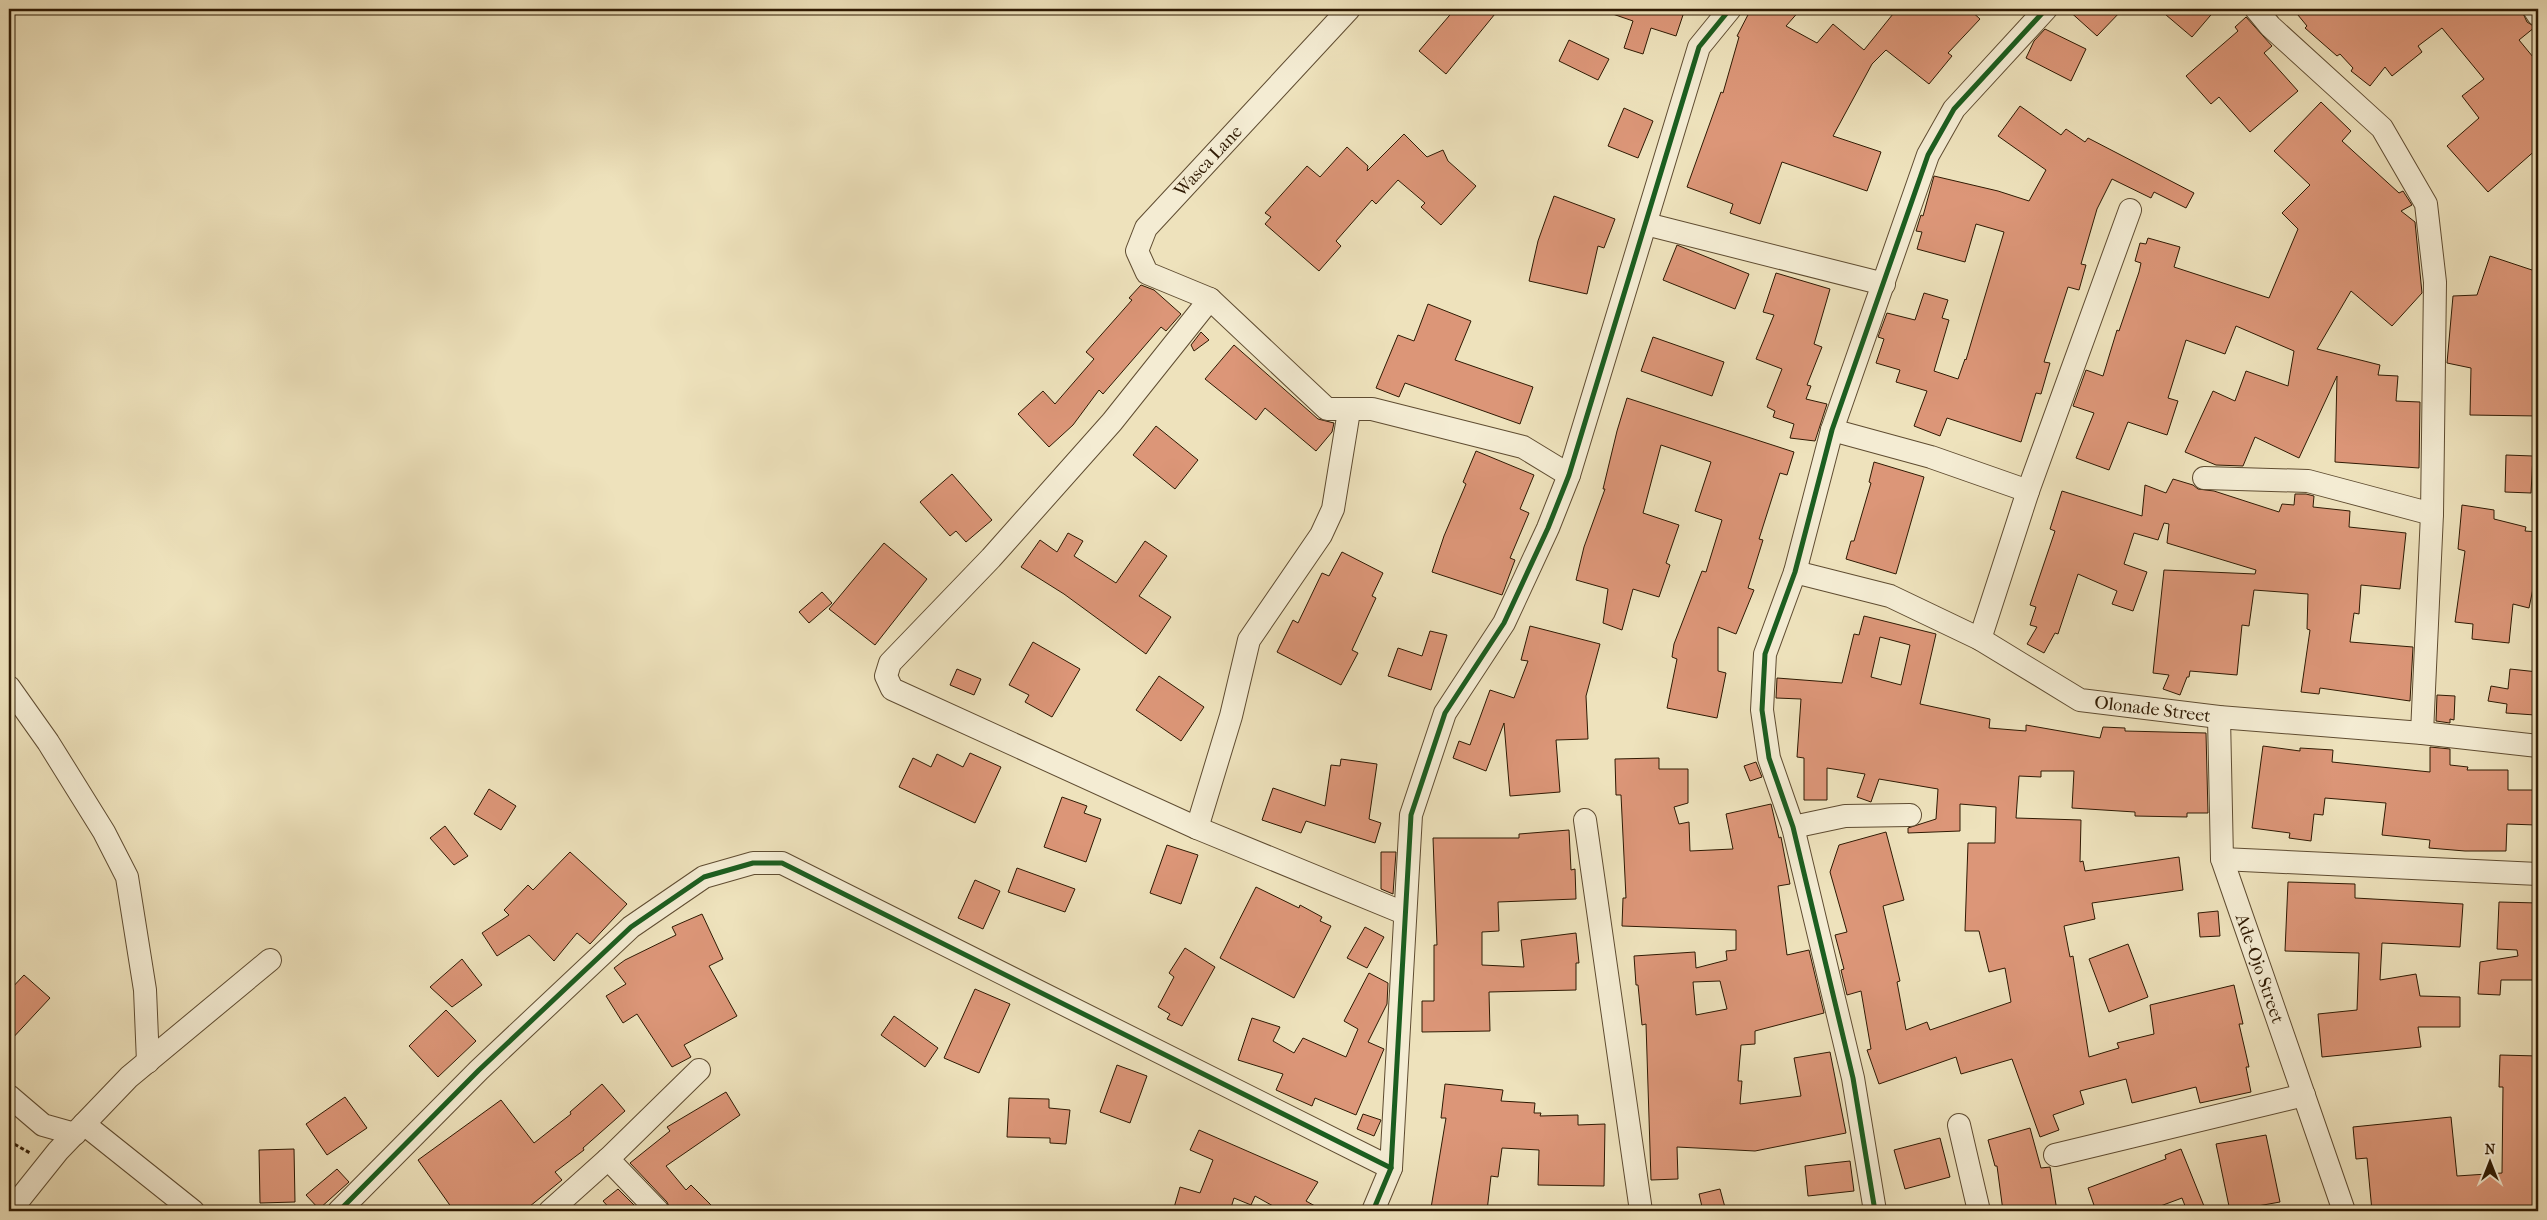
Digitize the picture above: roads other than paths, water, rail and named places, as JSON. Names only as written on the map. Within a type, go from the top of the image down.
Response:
[{"type":"street","name":"Wasca Lane","points":[[1210,299],[1147,273],[1137,251],[1146,228],[1349,9]]},
{"type":"street","points":[[1373,1211],[1391,1168],[1411,815],[1445,713],[1504,623],[1548,528],[1568,475],[1699,48],[1730,9]]},
{"type":"street","points":[[1875,1211],[1852,1078],[1793,827],[1769,758],[1762,710],[1765,654],[1795,572],[1832,430],[1928,156],[1954,109],[2046,9]]},
{"type":"street","points":[[2256,9],[2270,26],[2382,128],[2426,204],[2435,282],[2432,514],[2422,733]]},
{"type":"street","points":[[2534,9],[2538,14]]},
{"type":"street","points":[[1980,639],[2028,491],[2130,210]]},
{"type":"street","points":[[1646,224],[1884,284]]},
{"type":"street","points":[[1404,913],[1197,828],[892,689],[886,676],[890,663],[991,558],[1112,422],[1210,299],[1327,409],[1349,411],[1372,410],[1523,447],[1568,475]]},
{"type":"street","points":[[1197,828],[1231,716],[1249,640],[1321,535],[1334,509],[1349,411]]},
{"type":"street","points":[[1832,430],[1931,457],[2028,491]]},
{"type":"street","points":[[2204,478],[2308,481],[2432,514]]},
{"type":"street","name":"Olonade Street","points":[[1795,572],[1890,596],[1980,639],[2080,700],[2219,717],[2422,733],[2538,746]]},
{"type":"street","points":[[9,687],[48,742],[104,832],[127,877],[145,990],[148,1062]]},
{"type":"street","name":"Ade-Ojo Street","points":[[2219,717],[2222,858],[2344,1211]]},
{"type":"street","points":[[1793,827],[1845,816],[1910,815]]},
{"type":"street","points":[[1585,820],[1641,1211]]},
{"type":"street","points":[[2222,858],[2538,874]]},
{"type":"street","points":[[349,1208],[479,1070],[632,927],[704,877],[753,863],[782,863],[1391,1168]]},
{"type":"street","points":[[10,1211],[58,1151],[129,1077],[270,960]]},
{"type":"street","points":[[550,1211],[608,1159],[699,1070]]},
{"type":"street","points":[[2055,1155],[2304,1095]]},
{"type":"street","points":[[9,1096],[43,1125],[80,1129],[193,1211]]},
{"type":"street","points":[[1959,1125],[1979,1211]]},
{"type":"street","points":[[608,1159],[658,1211]]}]
